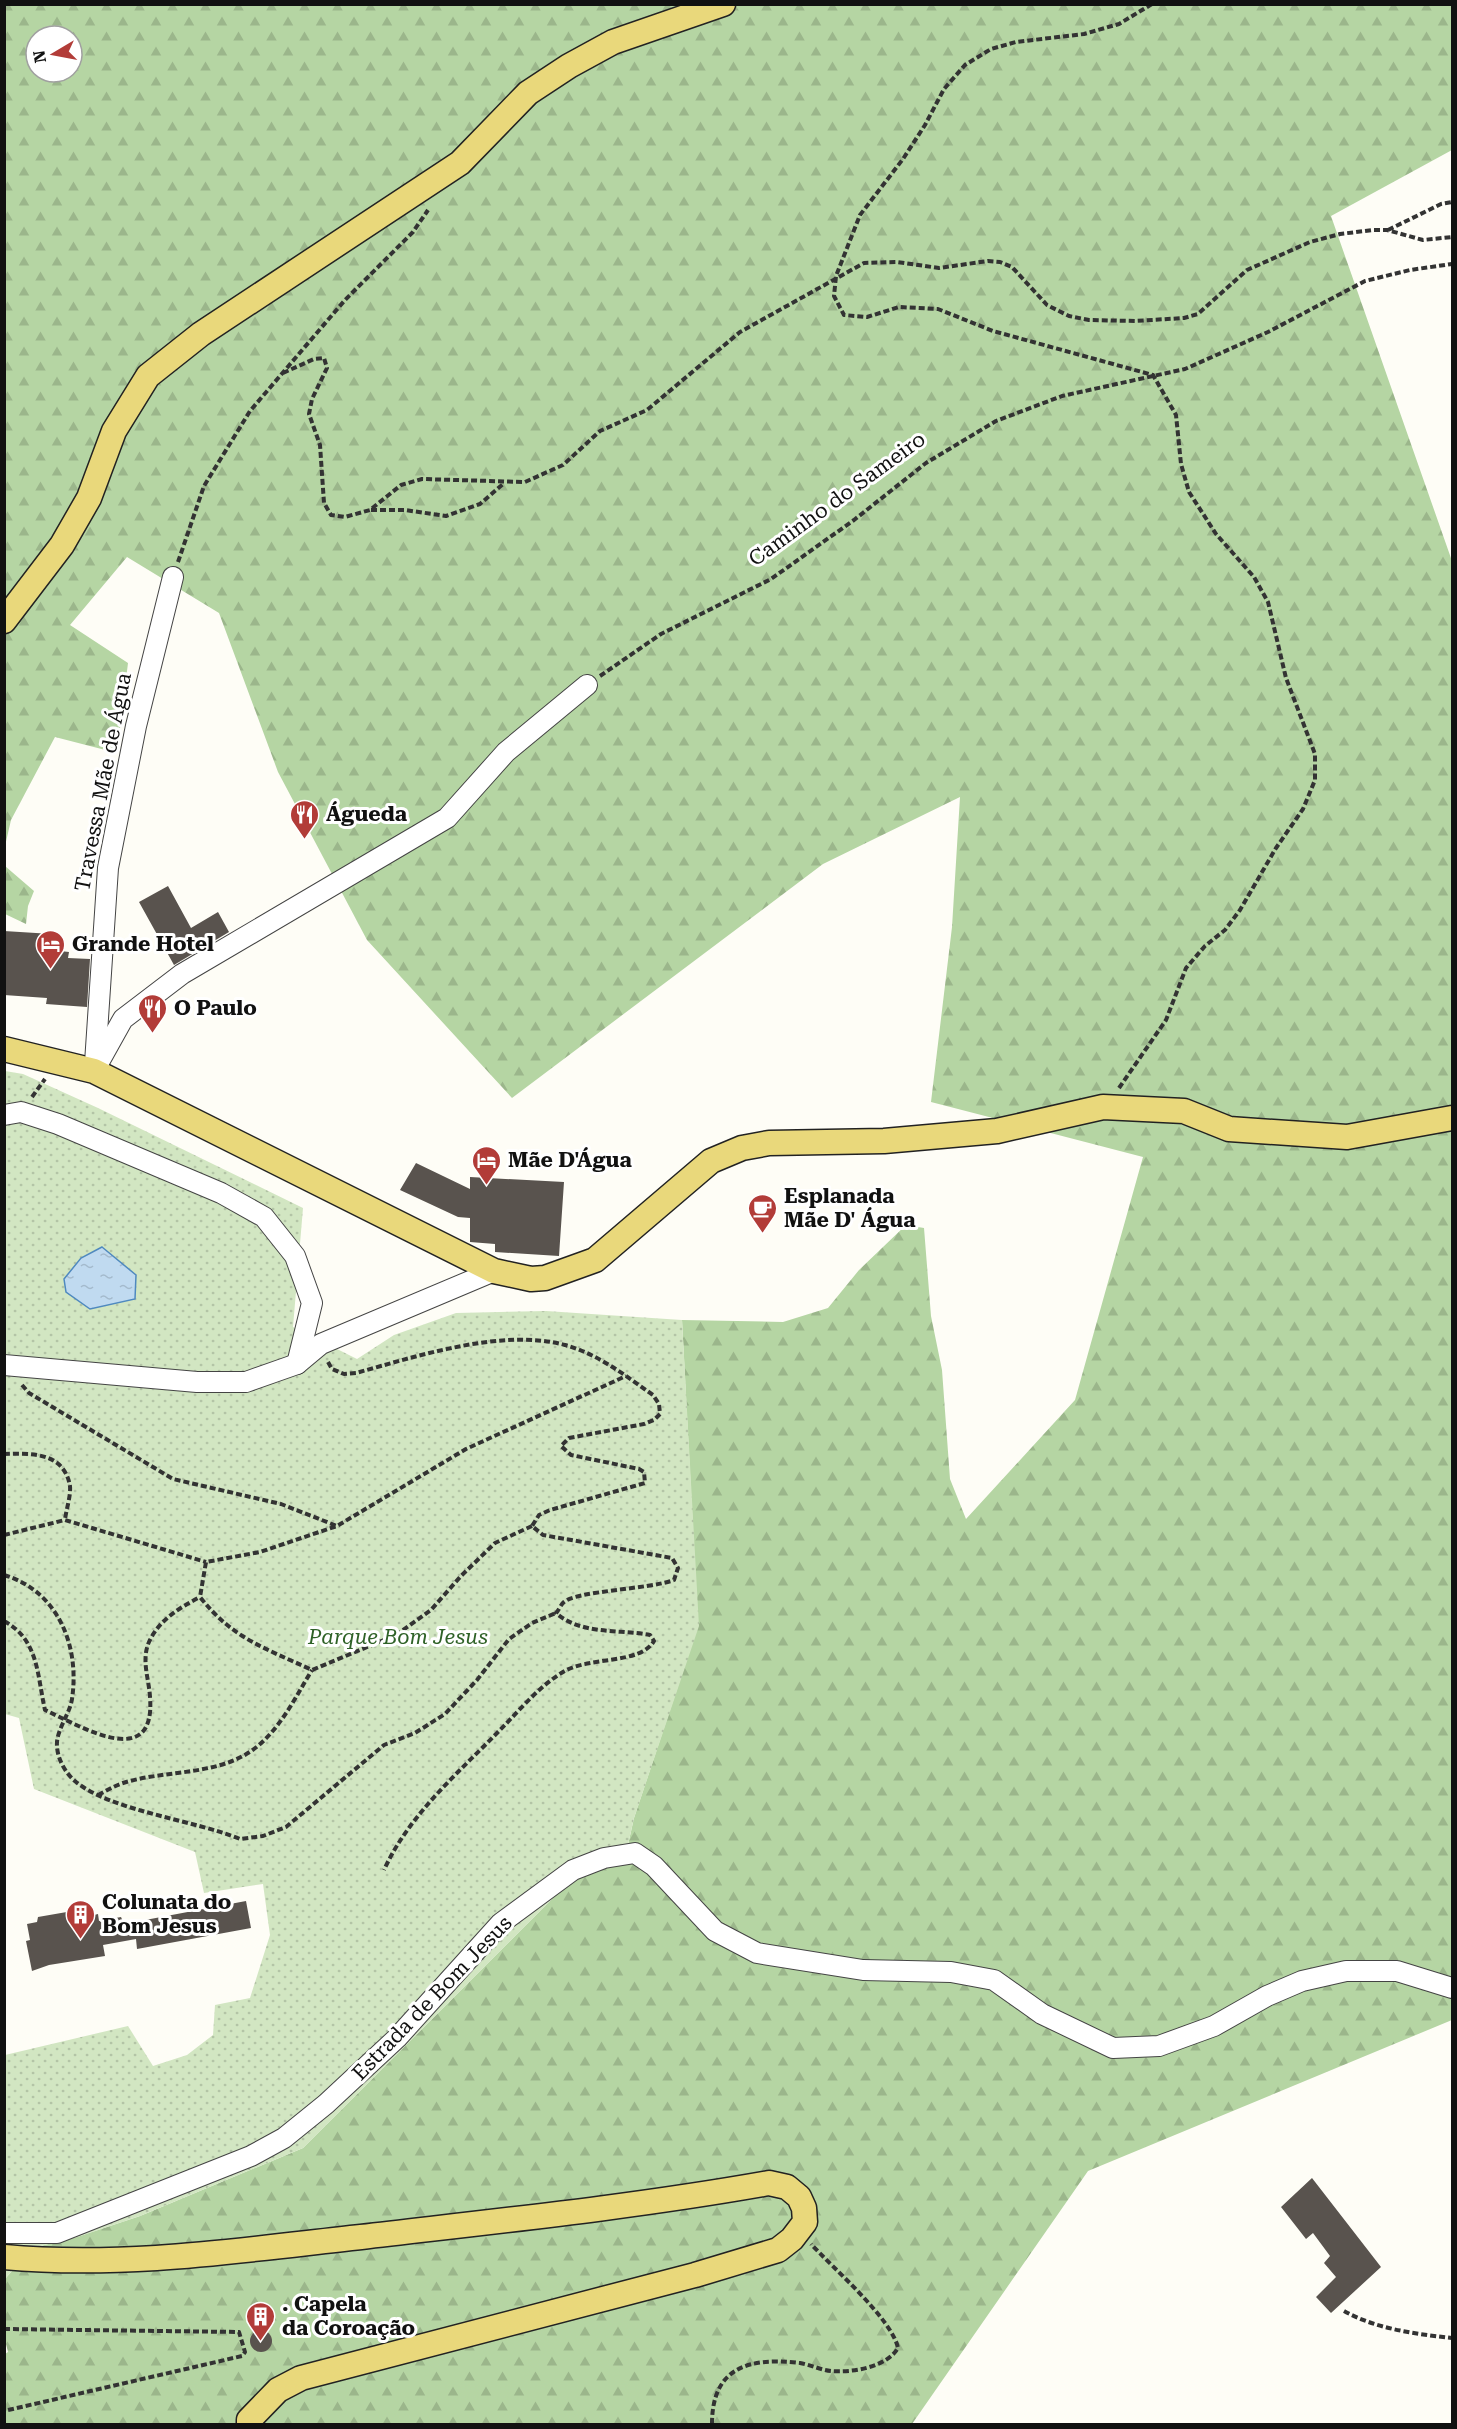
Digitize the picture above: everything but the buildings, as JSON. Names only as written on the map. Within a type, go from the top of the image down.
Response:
[{"type":"main road","points":[[4,621],[62,545],[88,498],[114,431],[148,376],[201,334],[460,163],[528,93],[569,66],[613,42],[723,4]]},
{"type":"main road","points":[[4,1049],[93,1071],[494,1271],[525,1278],[545,1278],[595,1260],[711,1161],[742,1148],[769,1143],[884,1141],[997,1131],[1103,1107],[1184,1111],[1229,1129],[1347,1137],[1452,1118]]},
{"type":"main road","points":[[4,2257],[120,2262],[202,2255],[624,2207],[770,2183],[787,2187],[799,2197],[804,2208],[804,2222],[792,2240],[778,2250],[705,2272],[301,2379],[278,2390],[249,2420],[249,2424]]},
{"type":"street","name":"Travessa Mãe de Água","points":[[93,1071],[99,1022],[100,951],[108,868],[136,726],[172,577]]},
{"type":"street","points":[[93,1071],[123,1018],[182,974],[447,818],[506,752],[587,686]]},
{"type":"street","points":[[13,1114],[58,1124],[221,1193],[264,1217],[295,1256],[312,1303],[297,1364]]},
{"type":"street","points":[[5,1365],[197,1382],[246,1382],[297,1364],[321,1344],[494,1271]]},
{"type":"street","name":"Estrada de Bom Jesus","points":[[4,2233],[57,2233],[251,2156],[284,2138],[327,2104],[397,2038],[501,1923],[573,1870],[604,1858],[635,1853],[654,1866],[716,1931],[757,1953],[862,1970],[951,1972],[994,1980],[1042,2014],[1113,2048],[1159,2046],[1214,2026],[1267,1996],[1302,1981],[1346,1971],[1396,1971],[1452,1988]]},
{"type":"path","points":[[1103,1107],[1126,1080],[1166,1020],[1186,968],[1205,946],[1225,930],[1240,910],[1276,848],[1303,809],[1315,780],[1315,754],[1286,678],[1268,602],[1254,577],[1216,534],[1189,492],[1181,464],[1176,415],[1153,375],[993,331],[938,309],[899,307],[867,317],[844,315],[834,296],[836,276],[860,215],[908,150],[944,89],[965,65],[991,49],[1016,42],[1084,34],[1119,24],[1152,4]]},
{"type":"path","points":[[1387,230],[1441,204],[1452,202]]},
{"type":"path","points":[[172,577],[204,486],[250,411],[345,300],[413,232],[433,203]]},
{"type":"path","points":[[370,510],[401,486],[422,479],[525,482],[563,465],[600,431],[647,410],[740,332],[836,276],[864,263],[897,262],[939,268],[988,261],[1012,267],[1047,305],[1069,316],[1111,321],[1184,318],[1198,314],[1230,282],[1266,259],[1310,242],[1340,234],[1387,230],[1423,240],[1452,237]]},
{"type":"path","name":"Caminho do Sameiro","points":[[587,686],[661,634],[771,579],[854,520],[926,463],[996,421],[1062,396],[1185,369],[1216,357],[1365,281],[1410,270],[1452,264]]},
{"type":"path","points":[[283,373],[314,359],[324,358],[327,368],[312,399],[309,414],[320,445],[324,503],[332,515],[345,517],[370,510],[405,510],[446,516],[480,504],[504,483]]},
{"type":"path","points":[[13,1114],[57,1063]]},
{"type":"path","points":[[98,1796],[122,1783],[186,1773],[229,1761],[258,1746],[280,1723],[312,1670],[396,1635],[431,1610],[460,1576],[495,1542],[532,1526],[538,1515],[550,1510],[645,1483],[644,1472],[639,1469],[570,1455],[561,1446],[569,1437],[654,1420],[660,1414],[659,1404],[653,1395],[595,1356],[565,1345],[526,1340],[469,1345],[344,1374],[332,1369],[326,1352],[327,1344],[341,1336]]},
{"type":"path","points":[[5,1365],[29,1393],[172,1479],[224,1493],[281,1504],[337,1526]]},
{"type":"path","points":[[4,1535],[65,1520],[206,1562],[261,1552],[337,1526],[466,1449],[626,1376]]},
{"type":"path","points":[[4,1454],[37,1453],[58,1463],[70,1486],[65,1520]]},
{"type":"path","points":[[4,1575],[24,1581],[47,1599],[63,1625],[71,1647],[74,1673],[72,1701],[57,1742],[61,1764],[75,1781],[98,1796],[240,1839],[263,1836],[286,1827],[349,1771],[384,1745],[415,1733],[445,1714],[477,1680],[508,1639],[532,1623],[556,1613],[565,1601],[579,1596],[659,1586],[674,1580],[678,1568],[672,1558],[543,1535],[532,1526]]},
{"type":"path","points":[[206,1562],[200,1597],[216,1617],[235,1633],[312,1670]]},
{"type":"path","points":[[4,1621],[17,1628],[33,1649],[45,1710],[113,1738],[131,1740],[145,1732],[151,1719],[150,1695],[145,1669],[148,1644],[159,1625],[178,1609],[200,1597]]},
{"type":"path","points":[[384,1870],[397,1842],[423,1810],[534,1695],[563,1672],[595,1660],[639,1655],[649,1650],[654,1641],[650,1635],[581,1628],[567,1623],[556,1613]]},
{"type":"path","points":[[712,2424],[712,2406],[723,2379],[739,2367],[763,2361],[801,2363],[832,2371],[874,2366],[892,2358],[898,2348],[896,2339],[877,2314],[799,2230]]},
{"type":"path","points":[[1344,2311],[1359,2319],[1420,2335],[1452,2338]]},
{"type":"path","points":[[4,2329],[239,2332],[245,2352],[242,2356],[4,2411]]},
{"type":"green space","points":[[5,5],[1452,5],[1452,150],[1331,216],[1452,561],[1452,2020],[1088,2171],[912,2424],[5,2424],[5,2354],[8,2352],[5,2340],[5,2279],[32,2248],[77,2237],[140,2216],[303,2148],[569,1882],[625,1858],[634,1818],[698,1626],[682,1320],[783,1322],[828,1308],[859,1270],[906,1225],[924,1228],[931,1316],[942,1370],[950,1479],[966,1519],[1075,1400],[1143,1157],[931,1102],[952,927],[960,797],[823,864],[512,1098],[367,940],[278,772],[219,613],[127,557],[70,625],[128,663],[117,753],[55,737],[11,820],[5,846]]},
{"type":"green space","points":[[5,866],[34,891],[28,906],[26,924],[5,914]]},
{"type":"green space","name":"Parque Bom Jesus","points":[[5,1071],[23,1074],[98,1108],[303,1208],[293,1327],[357,1359],[394,1335],[456,1313],[546,1311],[682,1320],[699,1626],[634,1818],[625,1858],[569,1882],[303,2148],[140,2216],[77,2237],[32,2248],[5,2279],[5,2055],[128,2026],[153,2066],[187,2055],[213,2035],[215,2005],[250,1998],[270,1935],[263,1884],[204,1893],[195,1852],[34,1789],[19,1718],[5,1714]]},
{"type":"water","points":[[102,1247],[136,1275],[135,1299],[90,1309],[66,1292],[64,1279],[81,1258]]},
{"type":"place","name":"Águeda","points":[[305,840]]},
{"type":"place","name":"Grande Hotel","points":[[51,970]]},
{"type":"place","name":"O Paulo","points":[[153,1034]]},
{"type":"place","name":"Mãe D'Água","points":[[487,1186]]},
{"type":"place","name":"Esplanada Mãe D' Água","points":[[763,1234]]},
{"type":"place","name":"Colunata do Bom Jesus","points":[[81,1940]]},
{"type":"place","name":". Capela da Coroação","points":[[261,2342]]}]
